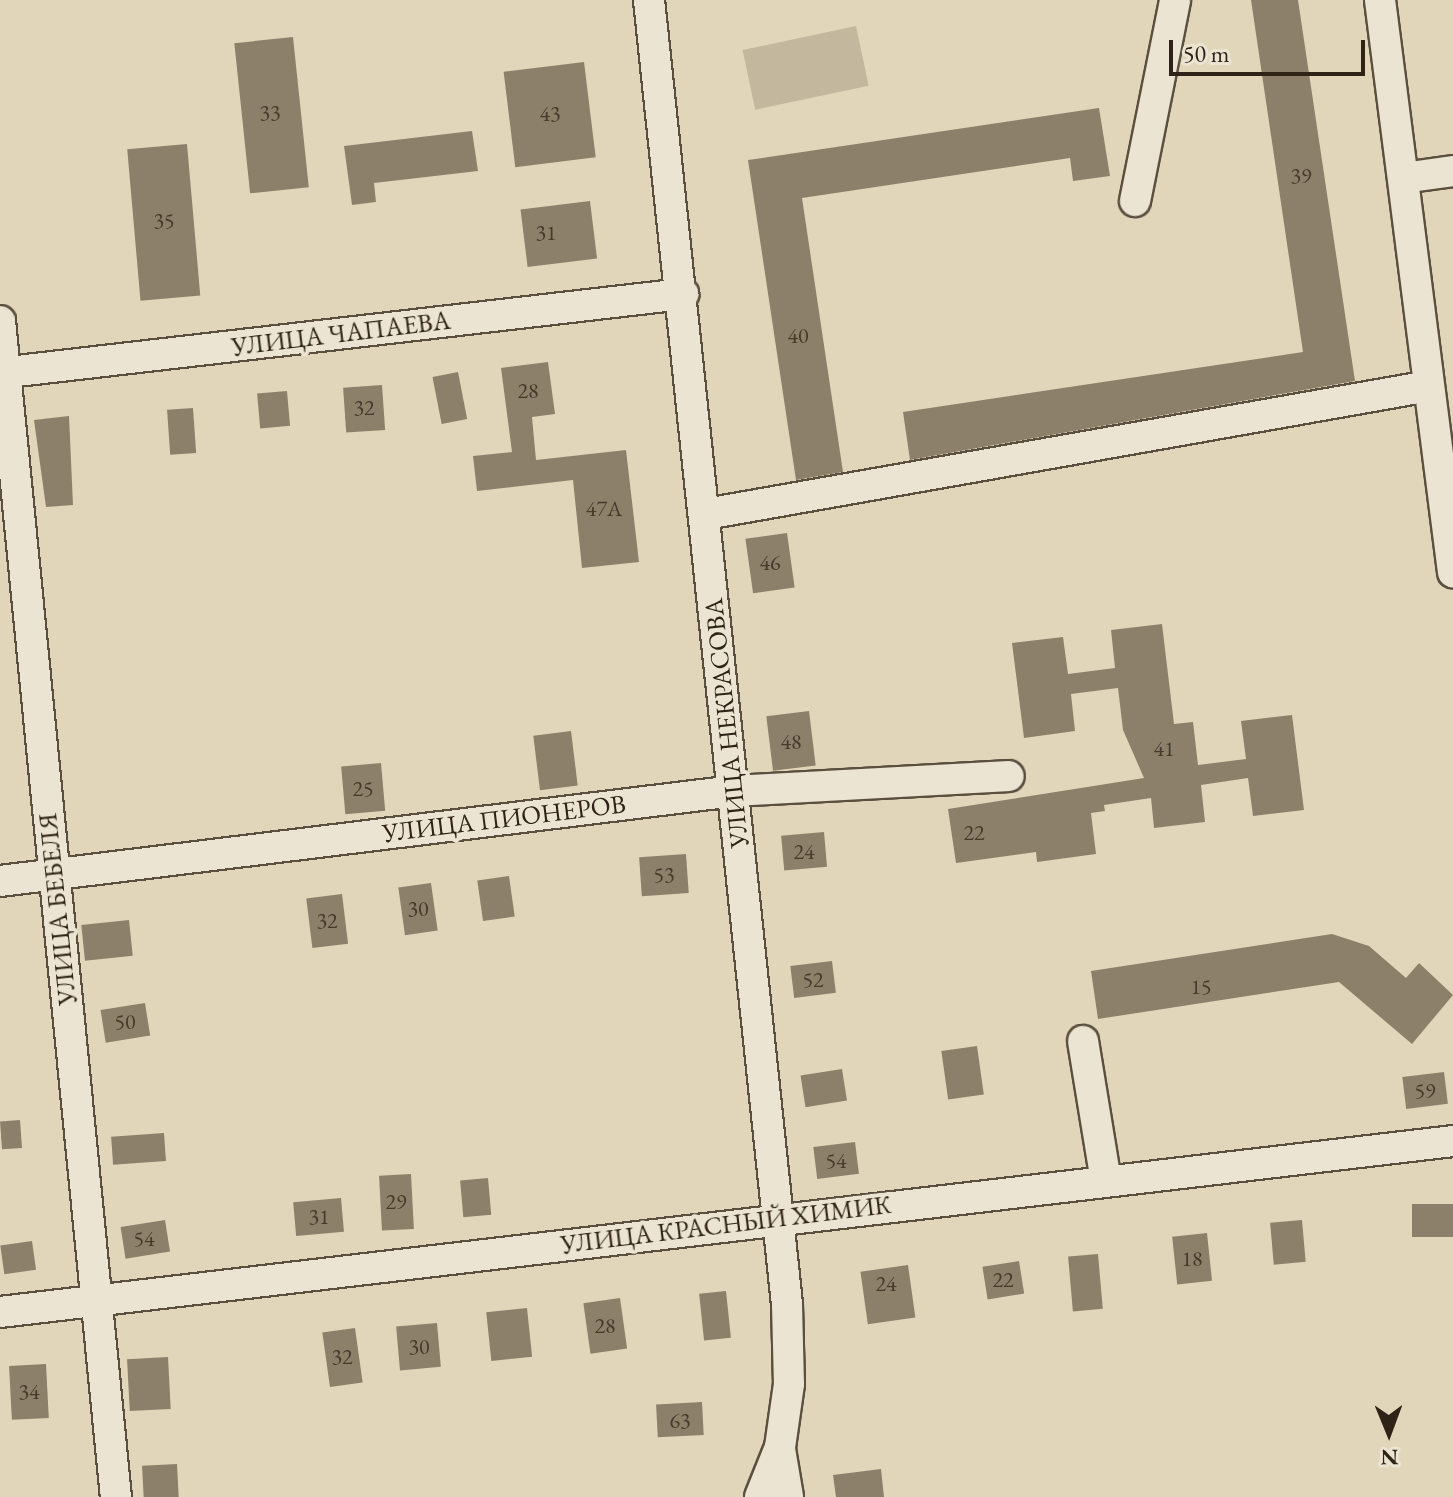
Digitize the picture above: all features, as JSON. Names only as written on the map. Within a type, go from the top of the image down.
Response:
[{"type":"street","name":"УЛИЦА НЕКРАСОВА","points":[[649,0],[683,294],[779,1218],[789,1384],[780,1447],[760,1497]]},
{"type":"street","points":[[1135,201],[1175,0]]},
{"type":"street","points":[[1380,0],[1453,572]]},
{"type":"street","points":[[1403,178],[1453,171]]},
{"type":"street","name":"УЛИЦА ЧАПАЕВА","points":[[2,373],[683,294]]},
{"type":"street","name":"УЛИЦА БЕБЕЛЯ","points":[[0,321],[2,373],[116,1497]]},
{"type":"street","points":[[706,514],[1429,386]]},
{"type":"street","name":"УЛИЦА ПИОНЕРОВ","points":[[0,881],[734,791],[1009,776]]},
{"type":"street","points":[[1083,1041],[1106,1181]]},
{"type":"street","name":"УЛИЦА КРАСНЫЙ ХИМИК","points":[[0,1312],[1453,1141]]},
{"type":"street","name":"УЛИЦА НЕКРАСОВА","points":[[780,1447],[788,1497]]},
{"type":"shaded area","points":[[856,26],[869,86],[755,110],[743,50]]},
{"type":"building","points":[[1251,0],[1298,0],[1355,381],[910,460],[903,412],[1303,352]]},
{"type":"building","points":[[293,37],[309,187],[250,193],[234,43]]},
{"type":"building","points":[[584,62],[596,157],[515,167],[504,72]]},
{"type":"building","points":[[1099,108],[1110,176],[1073,181],[1070,158],[802,198],[843,472],[796,480],[748,160]]},
{"type":"building","points":[[472,131],[478,171],[374,183],[376,202],[352,205],[344,146]]},
{"type":"building","points":[[187,144],[200,295],[140,301],[127,149]]},
{"type":"building","points":[[590,201],[597,259],[528,267],[521,210]]},
{"type":"building","points":[[548,362],[555,414],[532,417],[536,460],[626,450],[639,562],[582,568],[573,480],[477,491],[473,456],[512,452],[501,368]]},
{"type":"building","points":[[458,372],[467,419],[442,424],[432,377]]},
{"type":"building","points":[[382,385],[385,430],[346,433],[343,388]]},
{"type":"building","points":[[287,391],[290,426],[260,428],[257,394]]},
{"type":"building","points":[[193,408],[196,453],[170,455],[167,410]]},
{"type":"building","points":[[69,416],[73,505],[46,507],[34,420]]},
{"type":"building","points":[[787,533],[795,587],[753,593],[745,539]]},
{"type":"building","points":[[1162,624],[1174,724],[1193,722],[1198,765],[1246,759],[1241,721],[1292,715],[1304,810],[1253,816],[1248,778],[1201,785],[1205,822],[1154,828],[1151,798],[1104,805],[1105,811],[1091,813],[1096,854],[1037,862],[1036,852],[956,863],[948,809],[1144,778],[1123,730],[1118,688],[1071,694],[1075,731],[1024,738],[1012,643],[1063,637],[1068,674],[1115,668],[1111,630]]},
{"type":"building","points":[[809,711],[816,766],[773,771],[766,716]]},
{"type":"building","points":[[571,731],[578,786],[540,790],[533,736]]},
{"type":"building","points":[[381,763],[385,811],[345,814],[341,766]]},
{"type":"building","points":[[824,832],[827,867],[784,871],[781,836]]},
{"type":"building","points":[[686,854],[689,893],[642,896],[639,857]]},
{"type":"building","points":[[509,876],[515,917],[483,921],[477,880]]},
{"type":"building","points":[[431,883],[438,931],[405,935],[398,888]]},
{"type":"building","points":[[342,894],[348,944],[312,948],[306,898]]},
{"type":"building","points":[[129,920],[133,956],[85,961],[81,925]]},
{"type":"building","points":[[1332,934],[1369,946],[1406,978],[1419,963],[1453,995],[1412,1044],[1339,982],[1098,1019],[1091,971]]},
{"type":"building","points":[[832,961],[836,993],[794,998],[790,966]]},
{"type":"building","points":[[145,1003],[150,1036],[106,1043],[101,1010]]},
{"type":"building","points":[[977,1046],[984,1095],[948,1100],[941,1051]]},
{"type":"building","points":[[842,1069],[847,1101],[806,1107],[801,1076]]},
{"type":"building","points":[[1444,1072],[1448,1104],[1406,1109],[1402,1077]]},
{"type":"building","points":[[20,1120],[22,1148],[2,1149],[0,1121]]},
{"type":"building","points":[[164,1133],[166,1161],[113,1165],[111,1137]]},
{"type":"building","points":[[855,1142],[859,1174],[817,1179],[813,1147]]},
{"type":"building","points":[[411,1174],[414,1229],[382,1231],[379,1176]]},
{"type":"building","points":[[488,1178],[491,1215],[463,1217],[460,1180]]},
{"type":"building","points":[[341,1198],[344,1232],[296,1236],[293,1202]]},
{"type":"building","points":[[1412,1204],[1453,1204],[1453,1237],[1412,1237]]},
{"type":"building","points":[[165,1220],[170,1252],[126,1259],[121,1227]]},
{"type":"building","points":[[1302,1220],[1306,1262],[1274,1265],[1270,1223]]},
{"type":"building","points":[[1207,1233],[1212,1281],[1177,1284],[1172,1237]]},
{"type":"building","points":[[32,1241],[36,1270],[4,1274],[0,1245]]},
{"type":"building","points":[[1098,1254],[1103,1309],[1073,1311],[1068,1257]]},
{"type":"building","points":[[1019,1261],[1024,1294],[988,1299],[982,1267]]},
{"type":"building","points":[[908,1265],[915,1317],[868,1324],[860,1272]]},
{"type":"building","points":[[726,1291],[731,1338],[704,1341],[699,1294]]},
{"type":"building","points":[[620,1298],[627,1349],[590,1354],[583,1303]]},
{"type":"building","points":[[527,1308],[532,1357],[491,1361],[486,1312]]},
{"type":"building","points":[[437,1323],[441,1367],[400,1370],[396,1327]]},
{"type":"building","points":[[355,1328],[363,1382],[330,1387],[322,1333]]},
{"type":"building","points":[[168,1357],[171,1409],[130,1411],[127,1359]]},
{"type":"building","points":[[46,1364],[49,1418],[12,1420],[9,1366]]},
{"type":"building","points":[[702,1402],[704,1435],[658,1437],[656,1404]]},
{"type":"building","points":[[177,1464],[179,1497],[144,1497],[142,1466]]},
{"type":"building","points":[[881,1469],[884,1497],[836,1497],[833,1475]]}]
